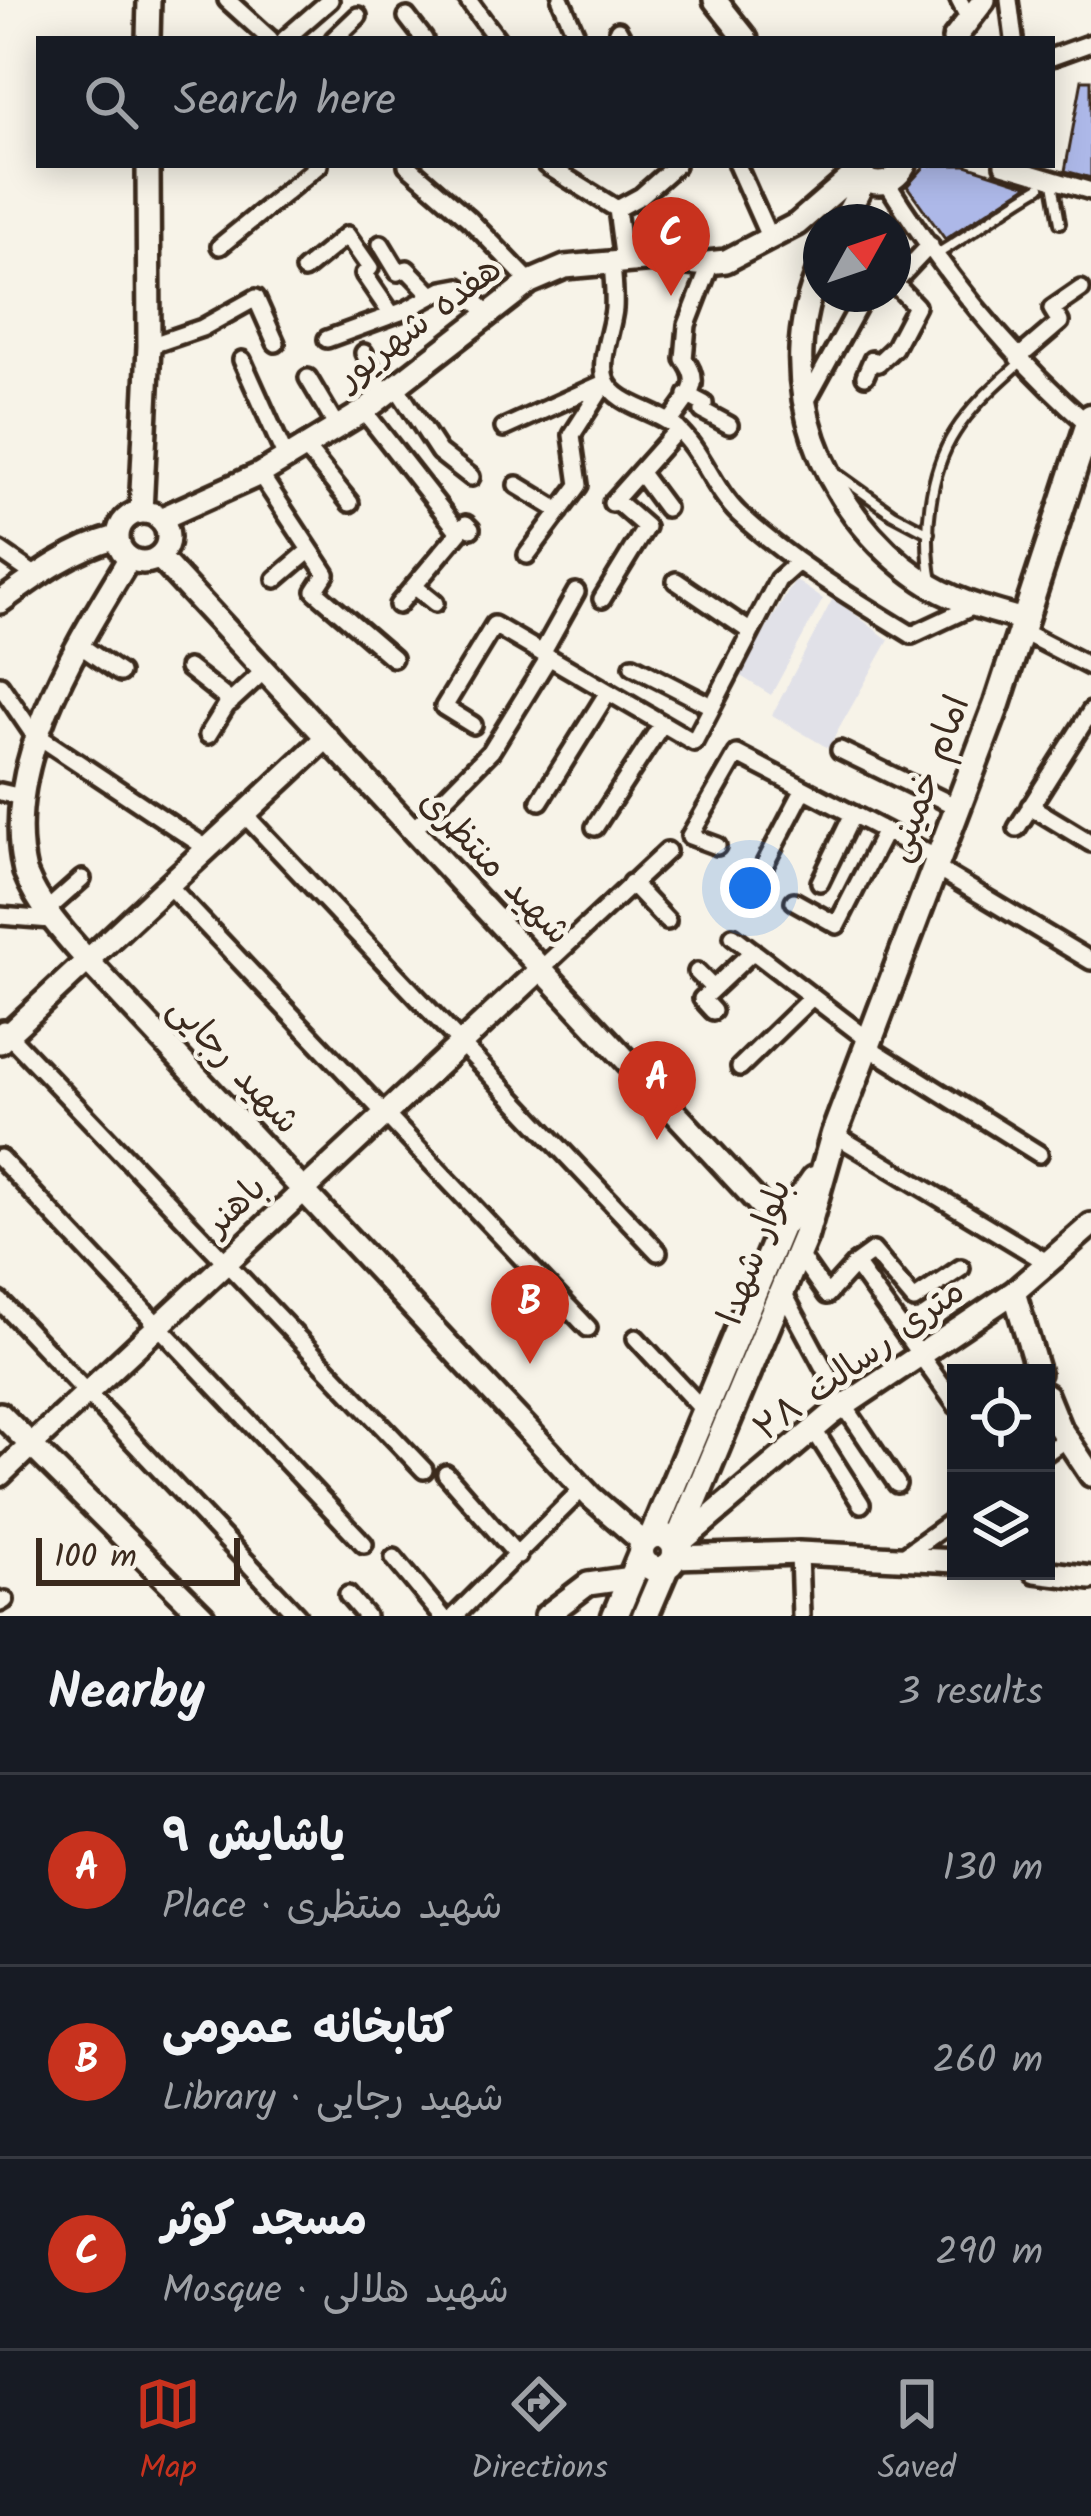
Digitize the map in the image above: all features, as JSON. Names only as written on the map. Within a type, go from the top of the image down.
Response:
[{"type":"main road","name":"امام خمینی","points":[[826,1163],[1022,626],[1090,422]]},
{"type":"main road","name":"بلوار شهدا","points":[[645,1616],[655,1554],[704,1412],[781,1226],[826,1163]]},
{"type":"main road","name":"بلوار شهدا","points":[[615,1616],[655,1554],[783,1292],[826,1163]]},
{"type":"street","points":[[148,36],[149,0]]},
{"type":"street","points":[[227,0],[267,36]]},
{"type":"street","points":[[288,36],[330,0]]},
{"type":"street","points":[[468,0],[495,36]]},
{"type":"street","points":[[561,0],[577,36]]},
{"type":"street","points":[[715,0],[744,36]]},
{"type":"street","points":[[1010,0],[1014,36]]},
{"type":"street","points":[[955,36],[970,6]]},
{"type":"street","points":[[337,36],[358,16]]},
{"type":"street","points":[[407,16],[422,36]]},
{"type":"street","points":[[1055,56],[1091,43]]},
{"type":"street","points":[[148,168],[151,515],[168,538],[159,557],[139,562],[129,559],[117,537],[123,522],[151,515]]},
{"type":"street","points":[[220,246],[315,168]]},
{"type":"street","points":[[410,168],[530,282]]},
{"type":"street","points":[[551,168],[617,209]]},
{"type":"street","points":[[617,209],[673,168]]},
{"type":"street","points":[[738,168],[770,239]]},
{"type":"street","points":[[1010,168],[1046,183],[1091,190]]},
{"type":"street","points":[[851,204],[865,175],[934,250],[1019,360],[1090,422]]},
{"type":"street","name":"هفده شهریور","points":[[151,515],[260,474],[296,453],[364,410],[530,282],[565,268],[726,261],[770,239],[865,175]]},
{"type":"street","points":[[617,209],[615,302],[604,366],[606,382],[617,396],[674,426],[738,513],[796,563],[912,635],[974,606]]},
{"type":"street","points":[[665,218],[676,261]]},
{"type":"street","points":[[304,270],[347,235],[357,237],[370,268],[364,274],[392,315]]},
{"type":"street","points":[[381,244],[398,272],[407,269],[431,295]]},
{"type":"street","points":[[911,268],[934,250]]},
{"type":"street","points":[[602,599],[646,526],[612,504],[674,426],[695,383],[695,373],[684,358],[687,326],[711,263]]},
{"type":"street","points":[[326,338],[459,287],[488,313]]},
{"type":"street","points":[[1019,360],[1060,322],[1052,309],[1081,289]]},
{"type":"street","points":[[149,346],[202,328],[256,298],[277,343]]},
{"type":"street","points":[[865,376],[872,360],[878,363],[894,348],[916,306],[911,301]]},
{"type":"street","points":[[806,312],[798,356],[803,408],[846,507],[883,549],[933,586],[1022,626],[1091,667]]},
{"type":"street","points":[[803,408],[855,312]]},
{"type":"street","points":[[364,353],[439,452],[471,477]]},
{"type":"street","points":[[242,360],[296,453],[350,503]]},
{"type":"street","points":[[308,378],[338,427]]},
{"type":"street","points":[[504,428],[606,382]]},
{"type":"street","points":[[527,555],[579,485],[572,435],[606,382]]},
{"type":"street","points":[[687,395],[704,404],[703,411],[729,425]]},
{"type":"street","points":[[364,410],[465,530],[398,604]]},
{"type":"street","points":[[640,473],[666,508]]},
{"type":"street","points":[[260,474],[326,574],[315,591],[393,658]]},
{"type":"street","points":[[518,485],[560,511]]},
{"type":"street","points":[[0,602],[90,544],[117,537]]},
{"type":"street","points":[[275,579],[310,550]]},
{"type":"street","points":[[0,551],[36,577]]},
{"type":"street","name":"شهید منتظری","points":[[159,557],[781,1226]]},
{"type":"street","name":"شهید رجایی","points":[[129,559],[32,732],[7,794],[24,870],[49,915],[88,962],[583,1488],[655,1554]]},
{"type":"street","points":[[473,725],[444,707],[494,625],[694,742],[778,580],[796,563]]},
{"type":"street","points":[[676,581],[751,632]]},
{"type":"street","points":[[414,586],[435,603]]},
{"type":"street","points":[[412,831],[491,751],[576,592]]},
{"type":"street","points":[[78,644],[120,673]]},
{"type":"street","points":[[633,666],[711,706]]},
{"type":"street","points":[[188,668],[231,702]]},
{"type":"street","points":[[208,735],[231,702],[265,670]]},
{"type":"street","points":[[0,685],[32,732],[208,849]]},
{"type":"street","points":[[540,801],[608,692]]},
{"type":"street","points":[[1017,828],[1085,730],[1091,711]]},
{"type":"street","points":[[595,827],[662,724]]},
{"type":"street","points":[[327,736],[88,962],[3,1034],[424,1470]]},
{"type":"street","points":[[839,750],[957,807]]},
{"type":"street","points":[[717,846],[690,836],[737,754],[885,831],[1091,961]]},
{"type":"street","points":[[758,877],[804,789]]},
{"type":"street","points":[[1030,806],[1091,843]]},
{"type":"street","points":[[244,814],[658,1252]]},
{"type":"street","points":[[820,881],[853,814]]},
{"type":"street","points":[[794,901],[837,925],[885,831]]},
{"type":"street","points":[[543,967],[668,851]]},
{"type":"street","points":[[0,916],[49,915],[82,879]]},
{"type":"street","points":[[631,883],[667,921]]},
{"type":"street","points":[[169,886],[588,1328]]},
{"type":"street","points":[[733,936],[869,1044],[1039,1154]]},
{"type":"street","points":[[713,1011],[702,999],[752,951]]},
{"type":"street","name":"باهنر","points":[[0,1475],[543,967]]},
{"type":"street","points":[[698,972],[713,988]]},
{"type":"street","points":[[740,1067],[812,997]]},
{"type":"street","points":[[835,1134],[1048,1263]]},
{"type":"street","points":[[0,1158],[364,1544]]},
{"type":"street","name":"۲۸ متری رسالت","points":[[655,1554],[838,1410],[1014,1292],[1089,1224]]},
{"type":"street","points":[[796,1251],[826,1295],[873,1251],[914,1300],[961,1268]]},
{"type":"street","points":[[855,1264],[947,1393]]},
{"type":"street","points":[[783,1292],[831,1382]]},
{"type":"street","points":[[1014,1292],[1035,1364]]},
{"type":"street","points":[[0,1301],[297,1615]]},
{"type":"street","points":[[636,1338],[704,1412]]},
{"type":"street","points":[[838,1410],[897,1484]]},
{"type":"street","points":[[1055,1413],[1089,1468]]},
{"type":"street","points":[[0,1414],[203,1616]]},
{"type":"street","points":[[814,1430],[861,1504]]},
{"type":"street","points":[[1055,1447],[1067,1438]]},
{"type":"street","points":[[446,1474],[518,1556]]},
{"type":"street","points":[[455,1616],[583,1488]]},
{"type":"street","points":[[902,1557],[947,1524]]},
{"type":"street","points":[[799,1552],[801,1616]]},
{"type":"street","points":[[546,1616],[588,1584],[655,1554],[799,1552],[947,1560]]},
{"type":"street","points":[[394,1558],[442,1616]]},
{"type":"street","points":[[1055,1574],[1091,1578]]},
{"type":"street","points":[[348,1595],[366,1616]]},
{"type":"lane","points":[[934,250],[986,225],[997,211],[1046,183],[1060,223]]},
{"type":"lane","points":[[933,586],[929,533],[936,476],[954,433],[1019,360]]},
{"type":"lane","points":[[826,465],[880,505],[929,533]]},
{"type":"shaded area","points":[[795,580],[823,599],[771,695],[739,675]]},
{"type":"shaded area","points":[[833,598],[889,640],[828,748],[772,715]]},
{"type":"building","points":[[1082,80],[1091,80],[1091,178],[1065,171]]},
{"type":"building","points":[[923,168],[975,168],[1028,185],[945,239],[907,186]]},
{"type":"place","name":"مسجد کوثر","points":[[671,296]]},
{"type":"place","name":"یاشایش ۹","points":[[657,1140]]},
{"type":"place","name":"کتابخانه عمومی","points":[[530,1364]]}]
